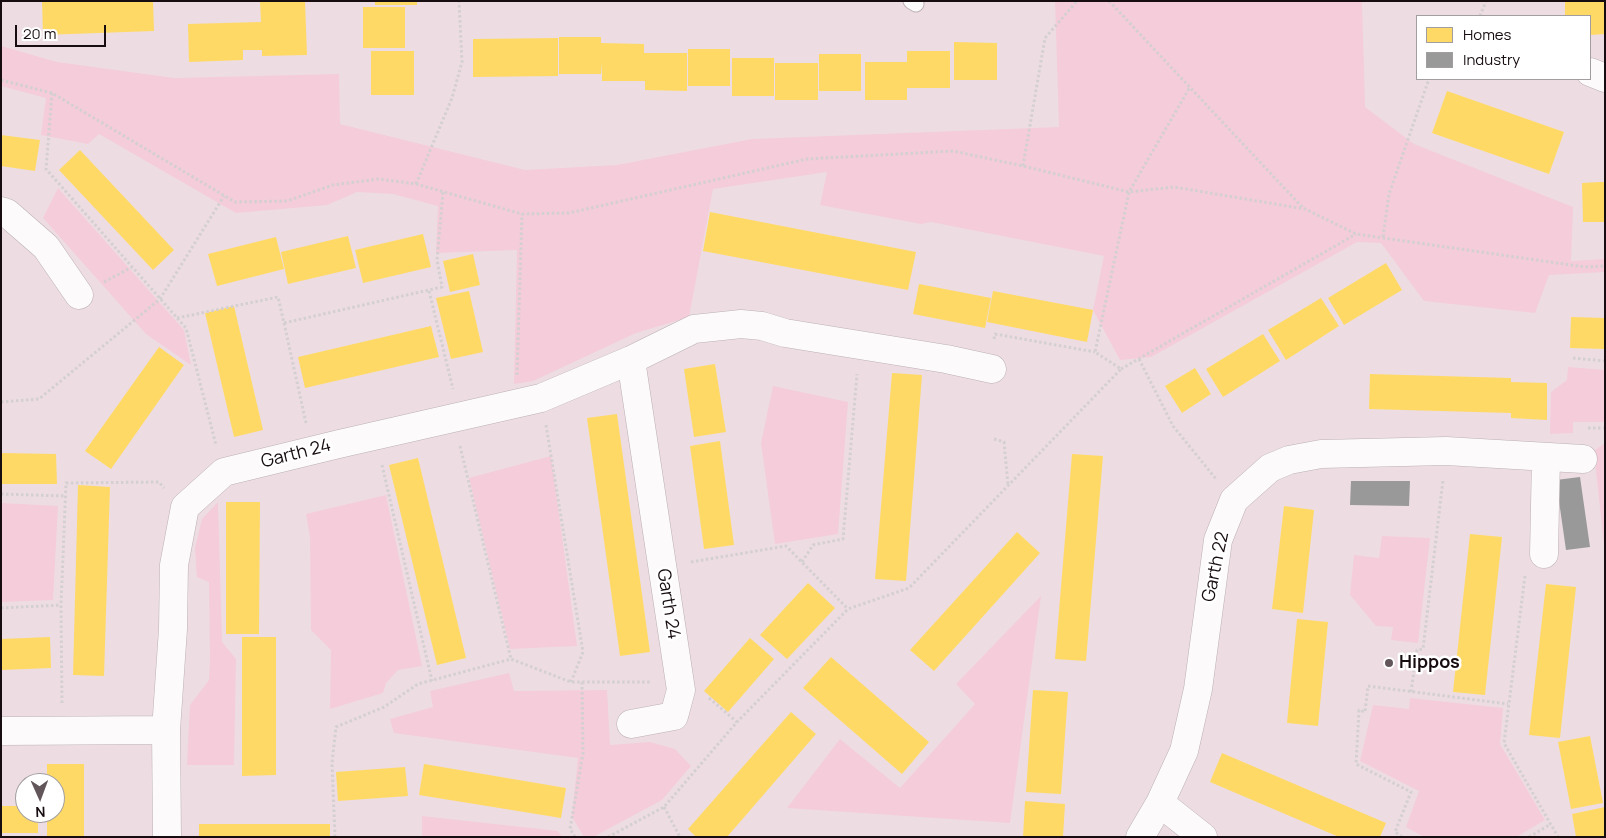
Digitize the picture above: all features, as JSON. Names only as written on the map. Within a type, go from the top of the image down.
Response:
[{"type":"street","points":[[1591,72],[1605,78]]},
{"type":"street","points":[[1,211],[7,213],[46,247],[79,294]]},
{"type":"street","name":"Garth 24","points":[[184,507],[224,472],[375,435],[529,402],[631,360],[694,329],[741,324],[762,326],[785,333],[946,359],[992,369]]},
{"type":"street","name":"Garth 24","points":[[631,360],[681,690],[674,716],[631,724]]},
{"type":"street","name":"Garth 22","points":[[1140,837],[1160,803],[1184,751],[1198,689],[1218,540],[1234,500],[1270,468],[1289,460],[1320,454],[1446,452],[1582,459]]},
{"type":"street","points":[[1544,554],[1546,457]]},
{"type":"street","points":[[167,837],[166,730],[174,565],[184,507]]},
{"type":"street","points":[[1,731],[166,730]]},
{"type":"street","points":[[1160,803],[1203,837]]},
{"type":"path","points":[[416,184],[452,98],[462,62],[459,1]]},
{"type":"path","points":[[1023,166],[1045,38],[1077,1]]},
{"type":"path","points":[[1109,1],[1305,209]]},
{"type":"path","points":[[1480,15],[1486,1]]},
{"type":"path","points":[[1,80],[52,93],[235,202],[287,201],[333,185],[379,180],[416,184],[522,214],[569,213],[808,159],[953,151],[1129,192],[1174,187],[1305,209],[1356,234],[1585,267],[1605,266]]},
{"type":"path","points":[[1383,237],[1389,194],[1429,80]]},
{"type":"path","points":[[1121,369],[1095,352],[1129,192],[1190,88]]},
{"type":"path","points":[[52,93],[46,169],[186,328],[224,472]]},
{"type":"path","points":[[284,323],[442,287],[437,260],[443,192]]},
{"type":"path","points":[[1,402],[38,398],[160,299],[224,196]]},
{"type":"path","points":[[522,214],[529,402],[583,652],[571,682]]},
{"type":"path","points":[[608,837],[664,807],[737,722],[848,609],[909,588],[1121,369],[1356,234]]},
{"type":"path","points":[[429,290],[511,659]]},
{"type":"path","points":[[177,318],[278,297],[312,450]]},
{"type":"path","points":[[802,562],[812,545],[843,539],[859,345]]},
{"type":"path","points":[[1573,358],[1605,361]]},
{"type":"path","points":[[1139,359],[1173,426],[1234,500]]},
{"type":"path","points":[[375,435],[432,681]]},
{"type":"path","points":[[994,440],[1004,442],[1008,486]]},
{"type":"path","points":[[1411,692],[1417,650],[1423,649],[1446,452]]},
{"type":"path","points":[[63,731],[61,605],[66,482],[159,482],[184,507]]},
{"type":"path","points":[[1,494],[65,496]]},
{"type":"path","points":[[662,566],[786,546],[848,609]]},
{"type":"path","points":[[1544,554],[1524,577],[1504,743],[1558,837]]},
{"type":"path","points":[[1,608],[61,605]]},
{"type":"path","points":[[335,837],[332,763],[336,727],[384,707],[418,684],[511,659],[571,682],[652,682],[706,696],[737,722]]},
{"type":"path","points":[[575,837],[570,829],[583,753],[582,682]]},
{"type":"path","points":[[1402,837],[1395,832],[1411,792],[1356,764],[1359,710],[1365,712],[1368,686],[1508,704]]},
{"type":"path","points":[[664,807],[680,837]]},
{"type":"path","points":[[1529,837],[1550,824]]},
{"type":"shaded area","points":[[1055,1],[1362,1],[1365,107],[1414,144],[1573,207],[1571,261],[1605,259],[1605,272],[1549,275],[1535,313],[1424,301],[1381,243],[1357,242],[1151,357],[1120,360],[1093,310],[1104,256],[931,222],[921,224],[820,205],[827,172],[713,189],[689,317],[636,333],[533,381],[514,384],[517,250],[436,253],[438,206],[393,194],[357,192],[327,205],[236,213],[99,134],[88,144],[41,135],[46,98],[1,86],[1,46],[57,62],[174,78],[339,74],[340,124],[525,170],[617,165],[752,139],[1059,127]]},
{"type":"shaded area","points":[[58,188],[184,330],[191,365],[146,334],[43,218]]},
{"type":"shaded area","points":[[1568,367],[1605,370],[1605,422],[1573,422],[1573,433],[1550,434],[1551,392],[1567,380]]},
{"type":"shaded area","points":[[773,386],[848,402],[838,534],[775,544],[761,443]]},
{"type":"shaded area","points":[[1605,443],[1605,555],[1594,451]]},
{"type":"shaded area","points":[[551,456],[577,646],[510,649],[469,478]]},
{"type":"shaded area","points":[[386,495],[422,666],[398,670],[386,683],[383,693],[330,709],[331,650],[311,630],[310,537],[306,514]]},
{"type":"shaded area","points":[[218,502],[222,642],[236,659],[234,765],[187,765],[190,705],[209,680],[210,660],[209,582],[197,577],[195,548],[202,519]]},
{"type":"shaded area","points":[[1,503],[58,506],[53,600],[1,602]]},
{"type":"shaded area","points":[[1382,536],[1430,538],[1418,643],[1391,640],[1393,627],[1376,626],[1350,595],[1354,555],[1379,558]]},
{"type":"shaded area","points":[[1041,596],[1010,823],[787,808],[840,739],[900,788],[975,704],[956,684]]},
{"type":"shaded area","points":[[509,673],[514,691],[607,690],[610,745],[650,742],[675,749],[691,766],[662,800],[593,837],[584,837],[572,817],[578,758],[394,733],[390,719],[433,707],[430,691]]},
{"type":"shaded area","points":[[1410,698],[1503,708],[1500,744],[1545,820],[1518,836],[1511,837],[1424,837],[1406,827],[1419,791],[1360,761],[1373,705],[1409,709]]},
{"type":"shaded area","points":[[422,816],[558,831],[562,837],[422,837]]},
{"type":"building: Homes","points":[[42,1],[153,1],[154,31],[43,35]]},
{"type":"building: Homes","points":[[260,1],[305,1],[307,55],[262,56],[262,50],[243,50],[243,60],[189,62],[188,24],[261,22]]},
{"type":"building: Homes","points":[[375,1],[417,1],[417,5],[375,5]]},
{"type":"building: Homes","points":[[1565,1],[1605,1],[1605,34],[1591,35],[1591,15],[1565,15]]},
{"type":"building: Homes","points":[[363,7],[405,7],[405,48],[363,48]]},
{"type":"building: Homes","points":[[559,37],[601,37],[601,43],[644,44],[644,53],[687,53],[687,91],[645,90],[645,81],[602,81],[602,63],[601,74],[559,74]]},
{"type":"building: Homes","points":[[558,38],[558,76],[473,77],[473,39]]},
{"type":"building: Homes","points":[[954,42],[997,43],[997,80],[954,80]]},
{"type":"building: Homes","points":[[688,49],[730,49],[730,86],[688,86]]},
{"type":"building: Homes","points":[[371,51],[414,51],[414,95],[371,95]]},
{"type":"building: Homes","points":[[907,51],[950,51],[950,88],[907,88],[907,100],[865,100],[865,62],[907,62]]},
{"type":"building: Homes","points":[[819,54],[861,54],[861,91],[819,91]]},
{"type":"building: Homes","points":[[732,58],[774,58],[774,96],[732,96]]},
{"type":"building: Homes","points":[[775,63],[818,63],[818,100],[775,100]]},
{"type":"building: Homes","points":[[1447,91],[1564,132],[1549,174],[1432,133]]},
{"type":"building: Homes","points":[[1,135],[40,140],[35,171],[1,166]]},
{"type":"building: Homes","points":[[80,150],[174,250],[153,270],[59,170]]},
{"type":"building: Homes","points":[[1605,182],[1605,222],[1583,222],[1582,183]]},
{"type":"building: Homes","points":[[710,212],[916,252],[908,290],[703,251]]},
{"type":"building: Homes","points":[[423,234],[431,267],[363,283],[355,250]]},
{"type":"building: Homes","points":[[348,236],[356,268],[288,284],[281,252]]},
{"type":"building: Homes","points":[[276,237],[284,269],[217,286],[208,254]]},
{"type":"building: Homes","points":[[473,254],[480,285],[450,292],[443,261]]},
{"type":"building: Homes","points":[[1386,263],[1402,290],[1344,325],[1328,298]]},
{"type":"building: Homes","points":[[919,284],[991,298],[985,328],[913,314]]},
{"type":"building: Homes","points":[[469,291],[483,352],[451,359],[436,298]]},
{"type":"building: Homes","points":[[993,291],[1093,310],[1087,342],[987,322]]},
{"type":"building: Homes","points":[[1321,298],[1339,326],[1286,360],[1268,330]]},
{"type":"building: Homes","points":[[234,306],[263,430],[234,437],[205,313]]},
{"type":"building: Homes","points":[[1571,317],[1605,318],[1605,349],[1570,348]]},
{"type":"building: Homes","points":[[431,326],[439,357],[305,388],[298,357]]},
{"type":"building: Homes","points":[[1263,334],[1280,361],[1223,397],[1206,369]]},
{"type":"building: Homes","points":[[159,347],[184,365],[111,469],[85,451]]},
{"type":"building: Homes","points":[[715,364],[726,432],[694,437],[684,369]]},
{"type":"building: Homes","points":[[1195,368],[1211,394],[1182,413],[1165,386]]},
{"type":"building: Homes","points":[[892,373],[922,375],[906,581],[875,579]]},
{"type":"building: Homes","points":[[1370,374],[1511,378],[1511,382],[1547,383],[1547,420],[1511,418],[1511,413],[1369,409]]},
{"type":"building: Homes","points":[[617,414],[650,652],[620,656],[587,418]]},
{"type":"building: Homes","points":[[720,441],[734,545],[704,549],[690,446]]},
{"type":"building: Homes","points":[[1,453],[56,454],[57,484],[1,484]]},
{"type":"building: Homes","points":[[1072,454],[1103,456],[1086,661],[1055,659]]},
{"type":"building: Homes","points":[[418,458],[466,658],[437,665],[389,465]]},
{"type":"building: Homes","points":[[78,485],[110,487],[104,676],[73,675]]},
{"type":"building: Homes","points":[[226,502],[260,502],[259,634],[226,634]]},
{"type":"building: Homes","points":[[1284,506],[1314,510],[1303,613],[1272,609]]},
{"type":"building: Homes","points":[[1017,532],[1040,553],[934,671],[910,650]]},
{"type":"building: Homes","points":[[1470,534],[1502,537],[1485,695],[1453,692]]},
{"type":"building: Homes","points":[[808,583],[835,608],[787,659],[760,635]]},
{"type":"building: Homes","points":[[1546,584],[1576,587],[1560,738],[1529,735]]},
{"type":"building: Homes","points":[[1297,619],[1328,622],[1318,726],[1287,723]]},
{"type":"building: Homes","points":[[50,637],[51,668],[1,670],[1,639]]},
{"type":"building: Homes","points":[[242,637],[276,637],[276,775],[242,776]]},
{"type":"building: Homes","points":[[750,638],[774,659],[728,712],[704,691]]},
{"type":"building: Homes","points":[[831,657],[929,742],[902,774],[803,688]]},
{"type":"building: Homes","points":[[1033,690],[1068,692],[1061,794],[1026,792]]},
{"type":"building: Homes","points":[[791,712],[816,734],[727,837],[696,837],[688,829]]},
{"type":"building: Homes","points":[[1590,736],[1603,803],[1571,809],[1558,742]]},
{"type":"building: Homes","points":[[1222,753],[1386,823],[1380,837],[1339,837],[1210,782]]},
{"type":"building: Homes","points":[[47,764],[84,764],[84,837],[47,837],[47,823],[65,823],[65,773],[47,773]]},
{"type":"building: Homes","points":[[424,764],[566,788],[561,818],[419,795]]},
{"type":"building: Homes","points":[[405,767],[408,796],[338,801],[336,772]]},
{"type":"building: Homes","points":[[1025,801],[1065,804],[1063,837],[1023,837]]},
{"type":"building: Homes","points":[[1,806],[15,806],[15,823],[38,823],[38,833],[1,833]]},
{"type":"building: Homes","points":[[1605,807],[1605,837],[1576,837],[1572,814]]},
{"type":"building: Homes","points":[[199,824],[330,824],[330,837],[199,837]]},
{"type":"building: Industry","points":[[1580,477],[1590,547],[1566,550],[1556,480]]},
{"type":"building: Industry","points":[[1351,481],[1410,481],[1409,506],[1350,505]]},
{"type":"place","name":"Hippos","points":[[1389,663]]}]
